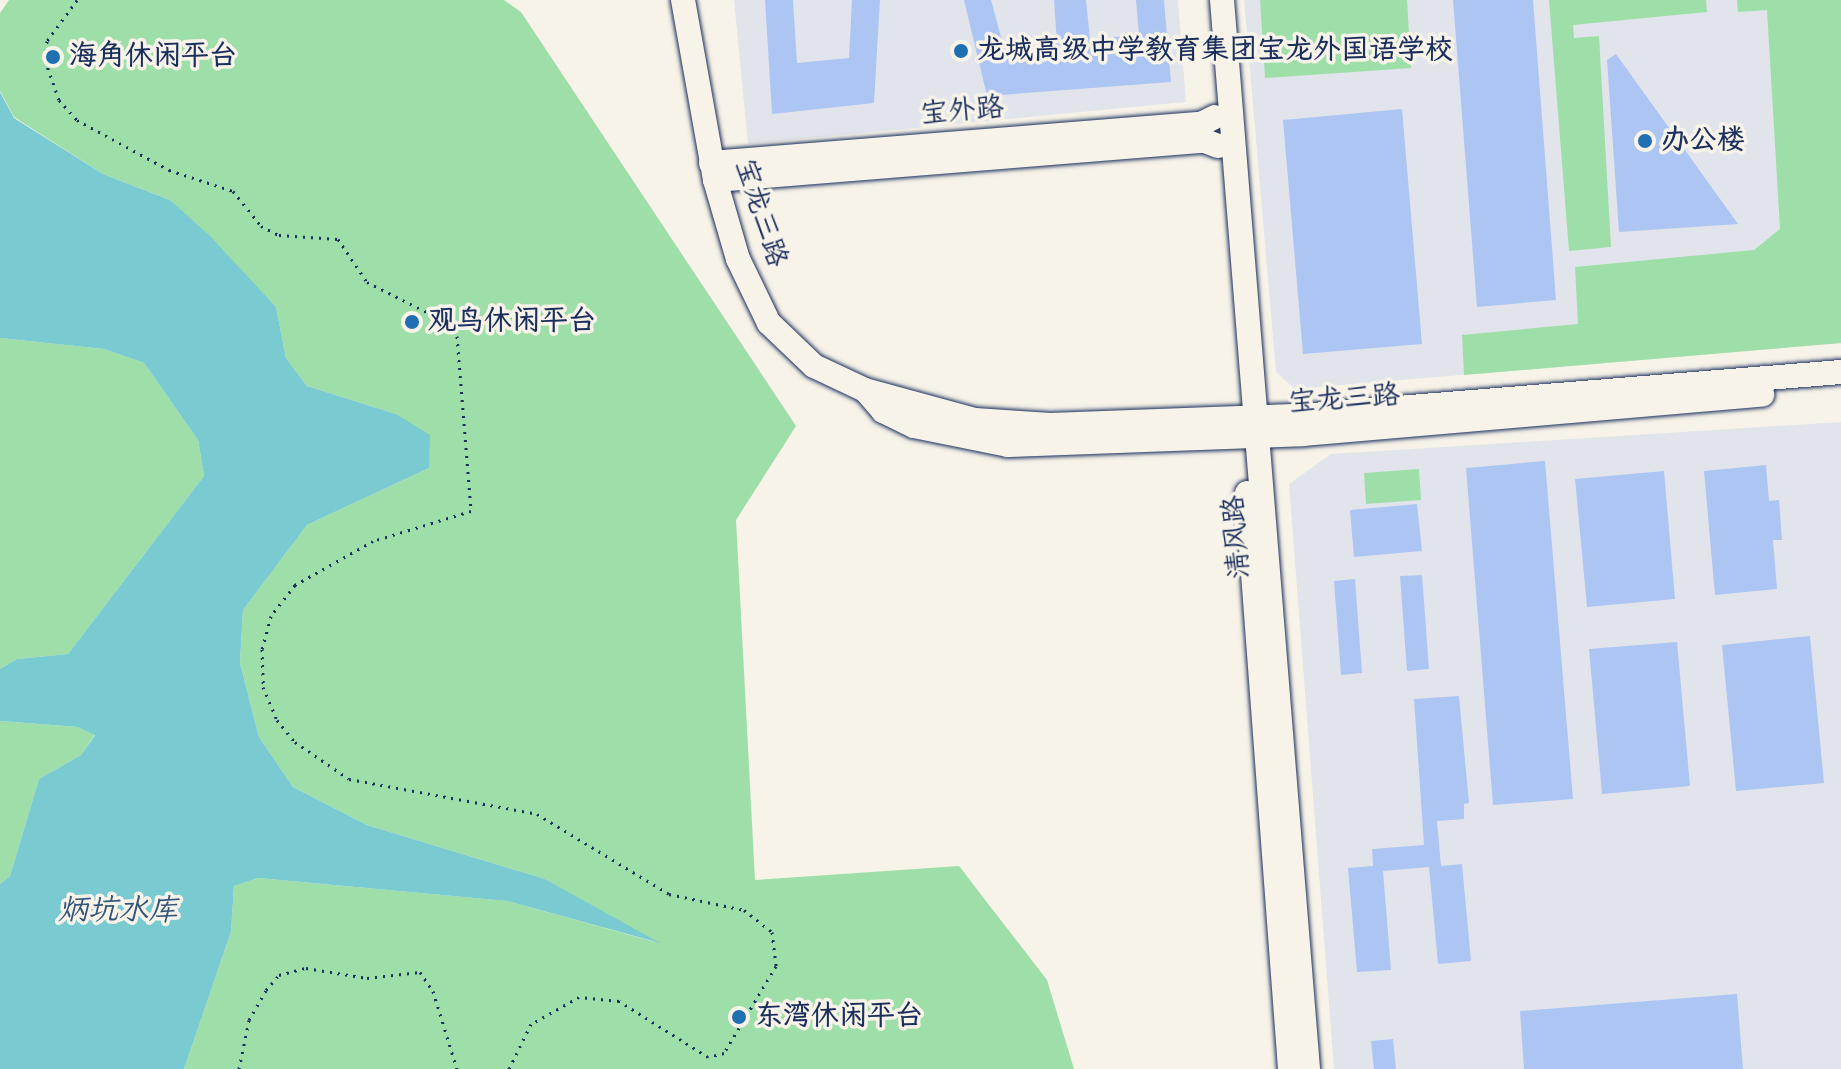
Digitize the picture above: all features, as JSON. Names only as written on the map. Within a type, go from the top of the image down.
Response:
[{"type":"street","name":"宝龙三路","points":[[683,0],[713,172],[738,259],[769,323],[814,366],[865,390],[1013,425],[1250,427],[1841,388]]},
{"type":"street","name":"清风路","points":[[1205,0],[1250,427],[1308,1069]]},
{"type":"street","name":"清风路","points":[[1222,0],[1290,1069]]},
{"type":"street","name":"宝外路","points":[[713,172],[1203,123],[1215,117]]},
{"type":"street","name":"宝外路","points":[[713,172],[1205,141],[1218,146]]},
{"type":"street","name":"宝龙三路","points":[[1250,427],[1841,372]]},
{"type":"path","points":[[77,0],[47,41],[45,60],[59,100],[77,120],[169,170],[233,191],[261,226],[279,235],[338,239],[367,282],[450,324],[457,336],[471,511],[373,541],[295,585],[271,616],[262,649],[263,687],[277,720],[295,742],[349,779],[537,814],[669,894],[744,910],[772,932],[776,966],[724,1053],[708,1057],[619,1001],[579,997],[531,1024],[509,1069]]},
{"type":"path","points":[[239,1069],[249,1020],[266,990],[279,975],[306,968],[367,978],[420,972],[433,991],[457,1069]]},
{"type":"shaded area","name":"龙城高级中学教育集团宝龙外国语学校","points":[[734,0],[1178,0],[1186,102],[748,144]]},
{"type":"shaded area","points":[[1244,0],[1841,0],[1841,343],[1295,389],[1276,372]]},
{"type":"shaded area","points":[[1841,422],[1841,1069],[1334,1069],[1289,484],[1331,454]]},
{"type":"green space","points":[[9,0],[504,0],[521,12],[796,426],[736,520],[755,880],[959,866],[1047,980],[1074,1069],[184,1069],[231,932],[234,886],[258,878],[507,901],[655,942],[545,879],[367,825],[293,787],[259,737],[240,663],[243,610],[307,525],[429,468],[396,414],[307,386],[286,358],[276,307],[170,200],[103,174],[14,117],[0,91],[0,13]]},
{"type":"green space","points":[[1260,0],[1407,0],[1411,68],[1265,78]]},
{"type":"green space","points":[[1549,0],[1706,0],[1707,12],[1573,25],[1574,38],[1599,36],[1611,247],[1569,251]]},
{"type":"green space","points":[[1737,0],[1841,0],[1841,343],[1464,375],[1462,335],[1578,324],[1575,267],[1754,250],[1780,229],[1767,10],[1738,12]]},
{"type":"green space","points":[[0,338],[104,349],[144,363],[198,440],[204,476],[68,654],[17,659],[0,669]]},
{"type":"green space","points":[[1419,469],[1421,500],[1366,504],[1364,473]]},
{"type":"green space","points":[[0,721],[78,727],[95,734],[81,755],[39,779],[10,876],[0,884]]},
{"type":"water","name":"炳坑水库","points":[[0,92],[14,118],[103,174],[170,200],[210,236],[276,307],[286,358],[307,386],[396,414],[430,435],[429,468],[307,525],[243,610],[240,663],[259,737],[293,787],[367,825],[545,879],[660,943],[507,901],[258,878],[234,886],[231,932],[184,1069],[0,1069],[0,884],[10,876],[39,779],[81,755],[95,735],[78,727],[0,721],[0,669],[17,659],[68,654],[204,476],[198,440],[144,363],[104,349],[0,338]]},
{"type":"building","points":[[765,0],[793,0],[797,63],[849,58],[852,0],[880,0],[874,103],[772,114]]},
{"type":"building","points":[[964,0],[991,0],[1004,48],[1057,43],[1054,0],[1086,0],[1090,39],[1139,35],[1136,0],[1164,0],[1171,82],[987,96]]},
{"type":"building","points":[[1453,0],[1533,0],[1556,300],[1477,307]]},
{"type":"building","name":"办公楼","points":[[1616,54],[1738,224],[1619,232],[1607,60]]},
{"type":"building","points":[[1402,109],[1422,344],[1303,354],[1283,120]]},
{"type":"building","points":[[1545,461],[1573,799],[1493,805],[1466,468]]},
{"type":"building","points":[[1766,465],[1769,501],[1779,500],[1782,540],[1773,540],[1777,589],[1715,595],[1704,471]]},
{"type":"building","points":[[1664,471],[1675,599],[1587,607],[1575,479]]},
{"type":"building","points":[[1417,504],[1422,551],[1354,557],[1350,510]]},
{"type":"building","points":[[1422,575],[1429,669],[1407,671],[1400,576]]},
{"type":"building","points":[[1355,579],[1362,673],[1341,675],[1334,581]]},
{"type":"building","points":[[1810,636],[1824,783],[1736,791],[1722,645]]},
{"type":"building","points":[[1677,642],[1690,786],[1602,794],[1589,649]]},
{"type":"building","points":[[1459,696],[1469,803],[1464,804],[1464,819],[1437,821],[1441,866],[1462,864],[1471,961],[1438,964],[1429,867],[1383,871],[1391,970],[1357,972],[1348,868],[1373,866],[1372,849],[1424,845],[1414,699]]},
{"type":"building","points":[[1737,994],[1743,1069],[1524,1069],[1520,1011]]},
{"type":"building","points":[[1393,1039],[1396,1069],[1374,1069],[1371,1041]]},
{"type":"place","name":"龙城高级中学教育集团宝龙外国语学校","points":[[961,51]]},
{"type":"place","name":"海角休闲平台","points":[[53,57]]},
{"type":"place","name":"办公楼","points":[[1645,141]]},
{"type":"place","name":"观鸟休闲平台","points":[[412,322]]},
{"type":"place","name":"东湾休闲平台","points":[[739,1017]]}]
